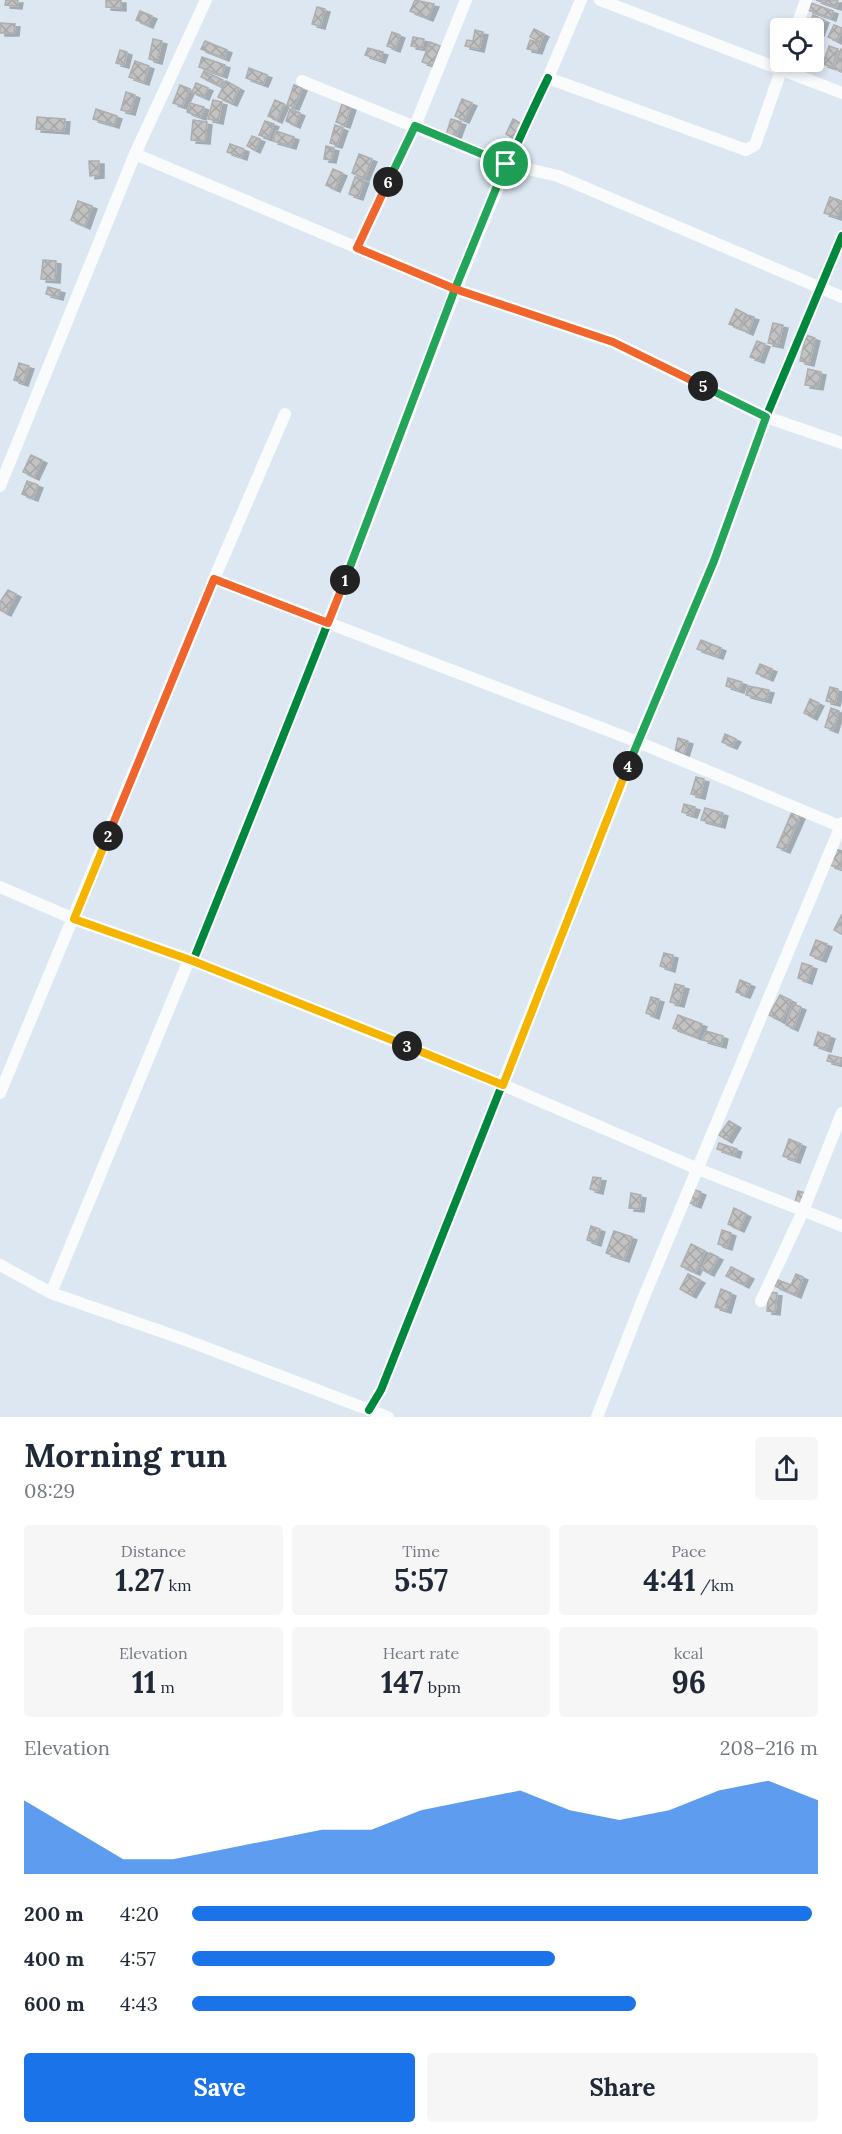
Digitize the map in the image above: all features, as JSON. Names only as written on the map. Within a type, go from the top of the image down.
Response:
[{"type":"street","points":[[0,486],[135,154],[206,0]]},
{"type":"street","points":[[357,248],[415,126],[466,0]]},
{"type":"street","points":[[51,1293],[191,961],[328,623],[455,289],[506,164],[548,78],[581,0]]},
{"type":"street","points":[[600,0],[770,60]]},
{"type":"street","points":[[800,18],[806,0]]},
{"type":"street","points":[[548,78],[746,150],[755,145],[779,72]]},
{"type":"street","points":[[799,72],[842,93]]},
{"type":"street","points":[[302,81],[506,164],[558,176],[842,297]]},
{"type":"street","points":[[135,154],[455,289],[613,342],[766,417],[842,443]]},
{"type":"street","points":[[369,1410],[381,1390],[638,742],[714,561],[766,417],[842,236]]},
{"type":"street","points":[[0,1093],[285,414]]},
{"type":"street","points":[[214,579],[638,742],[841,826],[597,1417]]},
{"type":"street","points":[[0,887],[74,919],[191,961],[503,1085],[698,1169],[842,1226]]},
{"type":"street","points":[[761,1301],[803,1211],[842,1113]]},
{"type":"street","points":[[0,1265],[51,1293],[388,1417]]},
{"type":"building","points":[[6,0],[18,0],[17,6],[5,5]]},
{"type":"building","points":[[106,0],[121,0],[121,8],[106,7]]},
{"type":"building","points":[[415,0],[434,4],[428,18],[410,11]]},
{"type":"building","points":[[816,0],[838,0],[836,7]]},
{"type":"building","points":[[811,3],[833,11],[831,18],[808,10]]},
{"type":"building","points":[[317,7],[325,9],[320,26],[312,24]]},
{"type":"building","points":[[140,11],[152,16],[148,25],[136,20]]},
{"type":"building","points":[[0,23],[15,24],[14,33],[0,33]]},
{"type":"building","points":[[834,25],[842,28],[837,41],[828,37]]},
{"type":"building","points":[[534,29],[544,34],[540,42],[530,37]]},
{"type":"building","points":[[475,30],[483,32],[479,49],[465,46],[467,40],[473,41]]},
{"type":"building","points":[[392,32],[400,35],[395,49],[387,46]]},
{"type":"building","points":[[413,37],[424,39],[422,48],[411,46]]},
{"type":"building","points":[[153,39],[162,41],[157,61],[149,59]]},
{"type":"building","points":[[530,40],[540,43],[537,51],[527,49]]},
{"type":"building","points":[[205,41],[227,50],[224,58],[201,49]]},
{"type":"building","points":[[430,42],[440,46],[433,65],[422,62]]},
{"type":"building","points":[[829,46],[838,49],[832,67],[824,64]]},
{"type":"building","points":[[368,48],[383,52],[380,60],[365,55]]},
{"type":"building","points":[[120,50],[127,52],[124,65],[116,63]]},
{"type":"building","points":[[842,50],[842,71],[834,68]]},
{"type":"building","points":[[202,57],[225,65],[222,75],[199,67]]},
{"type":"building","points":[[135,61],[149,66],[144,82],[129,77]]},
{"type":"building","points":[[249,68],[267,75],[263,84],[246,78]]},
{"type":"building","points":[[204,71],[223,80],[220,86],[201,77]]},
{"type":"building","points":[[226,81],[239,88],[232,103],[218,97]]},
{"type":"building","points":[[196,83],[208,88],[204,97],[192,92]]},
{"type":"building","points":[[180,85],[190,89],[182,106],[173,103]]},
{"type":"building","points":[[294,85],[302,88],[294,107],[287,105]]},
{"type":"building","points":[[126,92],[135,95],[130,112],[121,110]]},
{"type":"building","points":[[462,99],[472,103],[464,120],[455,116]]},
{"type":"building","points":[[213,100],[222,102],[218,121],[208,119]]},
{"type":"building","points":[[275,100],[284,104],[277,120],[268,116]]},
{"type":"building","points":[[190,103],[204,107],[201,117],[187,112]]},
{"type":"building","points":[[342,104],[351,107],[345,125],[336,122]]},
{"type":"building","points":[[96,109],[117,116],[114,125],[93,119]]},
{"type":"building","points":[[290,109],[300,113],[295,125],[286,121]]},
{"type":"building","points":[[37,117],[65,119],[64,131],[36,129]]},
{"type":"building","points":[[451,119],[461,122],[455,138],[446,135]]},
{"type":"building","points":[[513,119],[522,124],[514,139],[506,134]]},
{"type":"building","points":[[193,120],[207,122],[205,141],[191,140]]},
{"type":"building","points":[[265,121],[274,124],[268,138],[259,135]]},
{"type":"building","points":[[335,125],[343,128],[337,145],[330,143]]},
{"type":"building","points":[[276,131],[294,137],[291,146],[273,141]]},
{"type":"building","points":[[252,136],[260,139],[255,150],[247,146]]},
{"type":"building","points":[[230,144],[244,149],[242,157],[227,152]]},
{"type":"building","points":[[326,146],[334,148],[331,160],[324,159]]},
{"type":"building","points":[[359,154],[372,159],[364,178],[352,173]]},
{"type":"building","points":[[89,161],[99,161],[99,175],[90,176]]},
{"type":"building","points":[[333,169],[342,173],[335,189],[326,185]]},
{"type":"building","points":[[355,177],[364,180],[358,197],[349,194]]},
{"type":"building","points":[[830,197],[842,201],[837,217],[824,213]]},
{"type":"building","points":[[78,201],[92,206],[85,226],[71,220]]},
{"type":"building","points":[[43,260],[56,261],[55,280],[41,279]]},
{"type":"building","points":[[48,287],[60,290],[58,297],[46,294]]},
{"type":"building","points":[[736,309],[746,314],[739,328],[729,324]]},
{"type":"building","points":[[747,315],[754,317],[748,332],[741,329]]},
{"type":"building","points":[[773,323],[783,325],[778,345],[768,343]]},
{"type":"building","points":[[806,335],[815,338],[809,363],[800,361]]},
{"type":"building","points":[[757,341],[765,344],[759,360],[750,357]]},
{"type":"building","points":[[19,363],[29,366],[23,383],[14,380]]},
{"type":"building","points":[[808,369],[821,372],[818,387],[805,385]]},
{"type":"building","points":[[31,455],[42,460],[34,477],[23,472]]},
{"type":"building","points":[[27,481],[38,485],[33,498],[22,494]]},
{"type":"building","points":[[8,590],[16,594],[6,613],[0,610],[0,602]]},
{"type":"building","points":[[701,640],[721,648],[718,656],[697,649]]},
{"type":"building","points":[[760,664],[772,669],[768,678],[756,673]]},
{"type":"building","points":[[728,678],[742,682],[739,690],[726,686]]},
{"type":"building","points":[[748,686],[769,690],[766,700],[746,695]]},
{"type":"building","points":[[830,687],[838,689],[835,703],[826,701]]},
{"type":"building","points":[[810,699],[819,703],[812,717],[804,713]]},
{"type":"building","points":[[831,708],[839,711],[833,730],[825,727]]},
{"type":"building","points":[[725,734],[736,739],[732,746],[722,742]]},
{"type":"building","points":[[678,738],[688,741],[684,754],[675,752]]},
{"type":"building","points":[[696,777],[704,779],[700,796],[691,794]]},
{"type":"building","points":[[684,804],[695,807],[692,815],[682,812]]},
{"type":"building","points":[[705,808],[723,813],[720,825],[701,820]]},
{"type":"building","points":[[792,812],[800,816],[785,850],[777,847]]},
{"type":"building","points":[[836,849],[842,851],[841,869],[830,865]]},
{"type":"building","points":[[842,914],[842,934],[834,930]]},
{"type":"building","points":[[816,940],[827,944],[821,959],[810,955]]},
{"type":"building","points":[[664,953],[673,955],[670,969],[660,966]]},
{"type":"building","points":[[802,963],[812,966],[807,981],[798,978]]},
{"type":"building","points":[[740,980],[750,984],[745,995],[736,992]]},
{"type":"building","points":[[675,984],[684,986],[679,1004],[670,1002]]},
{"type":"building","points":[[780,995],[791,1000],[781,1021],[769,1015]]},
{"type":"building","points":[[651,997],[659,999],[654,1016],[646,1013]]},
{"type":"building","points":[[793,1004],[801,1007],[793,1028],[786,1025]]},
{"type":"building","points":[[678,1015],[702,1024],[697,1037],[673,1028]]},
{"type":"building","points":[[706,1031],[723,1036],[721,1045],[703,1040]]},
{"type":"building","points":[[818,1032],[830,1036],[826,1049],[814,1045]]},
{"type":"building","points":[[829,1055],[842,1058],[840,1064],[827,1061]]},
{"type":"building","points":[[729,1121],[736,1125],[727,1140],[719,1135]]},
{"type":"building","points":[[789,1139],[801,1144],[795,1160],[783,1156]]},
{"type":"building","points":[[719,1143],[737,1149],[735,1155],[717,1149]]},
{"type":"building","points":[[593,1177],[601,1178],[598,1191],[590,1189]]},
{"type":"building","points":[[692,1189],[701,1192],[696,1205],[688,1202]]},
{"type":"building","points":[[798,1191],[806,1193],[803,1207],[794,1205]]},
{"type":"building","points":[[631,1193],[641,1195],[639,1209],[629,1208]]},
{"type":"building","points":[[734,1208],[746,1214],[739,1229],[728,1224]]},
{"type":"building","points":[[591,1226],[600,1229],[596,1243],[587,1240]]},
{"type":"building","points":[[722,1230],[731,1233],[727,1247],[718,1244]]},
{"type":"building","points":[[614,1231],[632,1237],[624,1259],[606,1253]]},
{"type":"building","points":[[691,1244],[705,1251],[695,1272],[681,1266]]},
{"type":"building","points":[[710,1253],[718,1257],[709,1273],[701,1269]]},
{"type":"building","points":[[731,1267],[749,1276],[744,1285],[726,1276]]},
{"type":"building","points":[[688,1274],[700,1280],[691,1295],[680,1289]]},
{"type":"building","points":[[796,1274],[803,1277],[796,1295],[775,1286],[778,1280],[791,1285]]},
{"type":"building","points":[[721,1289],[731,1293],[726,1310],[715,1307]]},
{"type":"building","points":[[769,1292],[777,1293],[775,1312],[767,1311]]},
{"type":"cycle path","points":[[193,961],[324,634],[475,244],[548,78]]},
{"type":"cycle path","points":[[369,1410],[381,1390],[638,742],[714,561],[766,417],[842,236]]},
{"type":"route","points":[[506,164],[415,126],[357,248],[455,289],[613,342],[766,417],[714,561],[638,742],[503,1085],[193,961],[74,919],[214,579],[328,623],[455,289],[506,164]]}]
